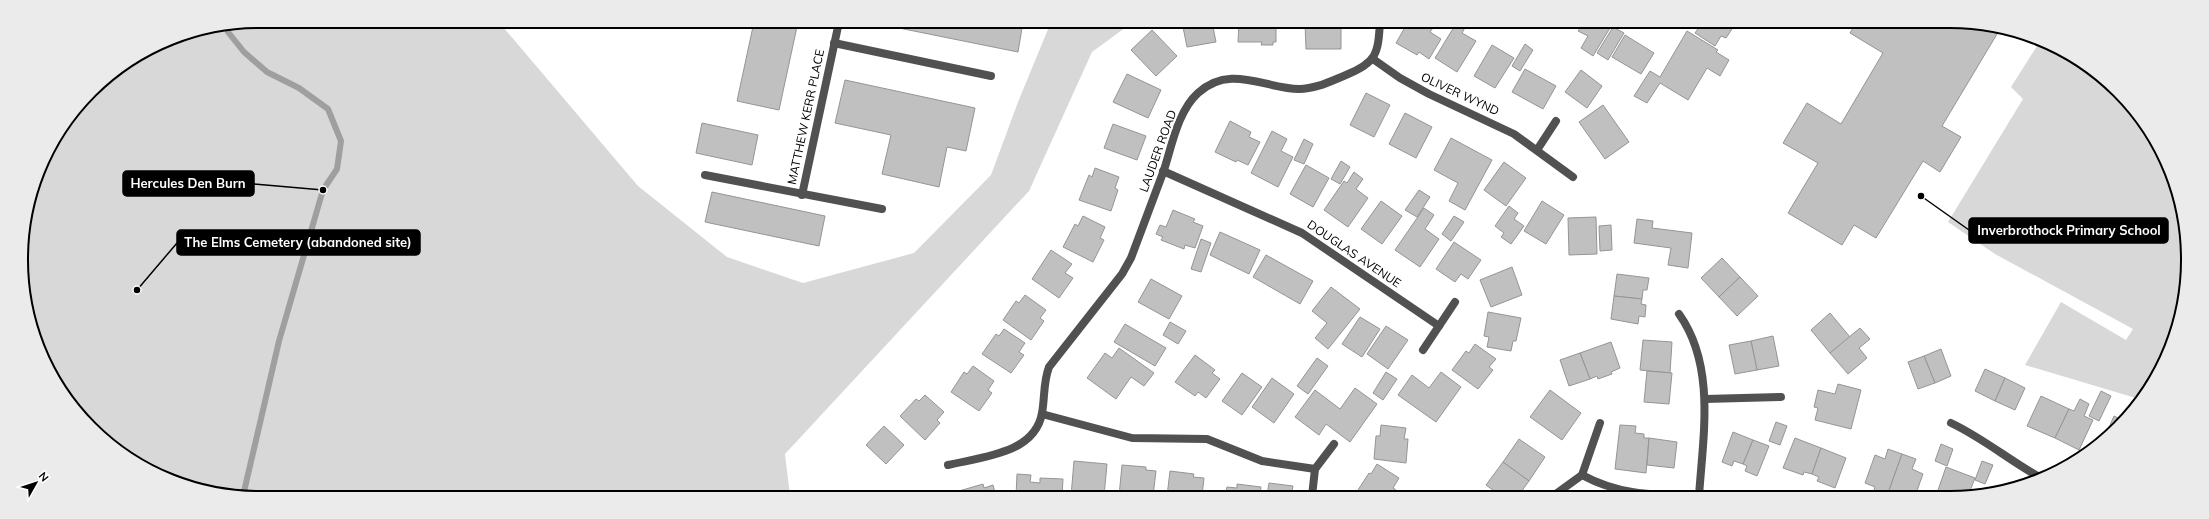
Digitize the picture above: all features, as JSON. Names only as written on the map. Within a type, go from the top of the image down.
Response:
[{"type":"street","name":"MATTHEW KERR PLACE","points":[[802,195],[838,28]]},
{"type":"street","points":[[1373,59],[1377,51],[1379,28]]},
{"type":"street","points":[[834,43],[991,76]]},
{"type":"street","name":"OLIVER WYND","points":[[1373,59],[1400,78],[1429,94],[1495,124],[1537,150],[1573,176]]},
{"type":"street","name":"LAUDER ROAD","points":[[1042,414],[1044,381],[1049,367],[1122,274],[1131,258],[1188,105],[1198,93],[1208,86],[1231,77],[1245,78],[1300,89],[1316,87],[1366,66],[1373,59]]},
{"type":"street","points":[[1537,150],[1556,121]]},
{"type":"street","name":"DOUGLAS AVENUE","points":[[1163,171],[1302,233],[1439,326]]},
{"type":"street","points":[[705,175],[802,195],[882,209]]},
{"type":"street","points":[[1423,350],[1454,302]]},
{"type":"street","points":[[1679,314],[1689,328],[1697,346],[1705,399],[1699,491]]},
{"type":"street","points":[[1705,399],[1781,397]]},
{"type":"street","points":[[948,465],[1001,452],[1023,444],[1037,427],[1042,414],[1132,438],[1207,439],[1262,461],[1315,469]]},
{"type":"street","points":[[1560,491],[1582,475],[1600,423]]},
{"type":"street","points":[[1951,423],[1969,432],[2013,462],[2035,474]]},
{"type":"street","points":[[1313,491],[1315,469],[1334,444]]},
{"type":"street","points":[[1582,475],[1614,489],[1627,491]]},
{"type":"shaded area","points":[[244,28],[504,28],[638,186],[727,257],[803,283],[914,253],[991,175],[1018,102],[1049,28],[1125,28],[1092,52],[1029,191],[785,454],[789,491],[244,491],[214,487],[185,479],[144,460],[107,434],[85,412],[67,388],[52,362],[40,334],[32,305],[28,275],[28,244],[32,214],[40,185],[52,157],[67,131],[85,107],[107,85],[144,59],[185,40],[214,32]]},
{"type":"shaded area","points":[[2037,46],[2052,52],[2078,67],[2102,85],[2124,107],[2150,144],[2169,185],[2177,214],[2181,244],[2181,275],[2177,305],[2169,334],[2157,362],[2135,398],[2025,365],[2061,302],[2126,340],[2133,329],[1995,254],[1948,222],[2023,99],[2011,87]]},
{"type":"building","points":[[753,28],[797,28],[779,110],[737,101]]},
{"type":"building","points":[[899,28],[1022,28],[1018,52]]},
{"type":"building","points":[[1183,28],[1213,28],[1216,42],[1187,47]]},
{"type":"building","points":[[1239,28],[1276,28],[1276,42],[1273,42],[1273,45],[1261,45],[1262,42],[1238,42]]},
{"type":"building","points":[[1305,28],[1341,28],[1341,49],[1306,49]]},
{"type":"building","points":[[1405,28],[1433,28],[1430,32],[1441,39],[1429,59],[1419,52],[1417,55],[1396,43]]},
{"type":"building","points":[[1453,28],[1465,28],[1462,33],[1476,41],[1457,72],[1435,58]]},
{"type":"building","points":[[1580,28],[1610,28],[1593,56],[1581,48],[1588,36],[1578,31]]},
{"type":"building","points":[[1612,28],[1624,33],[1608,60],[1597,53]]},
{"type":"building","points":[[1698,28],[1733,28],[1726,38],[1721,36],[1715,46],[1695,33]]},
{"type":"building","points":[[1853,28],[1965,28],[1998,33],[1942,126],[1961,137],[1940,172],[1923,161],[1876,238],[1854,225],[1842,245],[1788,213],[1818,163],[1783,143],[1807,103],[1841,124],[1883,53],[1850,33]]},
{"type":"building","points":[[1152,30],[1177,56],[1156,76],[1131,50]]},
{"type":"building","points":[[1687,31],[1718,50],[1716,52],[1729,60],[1720,76],[1707,68],[1688,100],[1660,83],[1647,103],[1634,96],[1650,71],[1660,77]]},
{"type":"building","points":[[1625,35],[1654,53],[1641,74],[1612,57]]},
{"type":"building","points":[[1525,44],[1533,50],[1520,71],[1512,66]]},
{"type":"building","points":[[1492,45],[1514,58],[1495,88],[1474,76]]},
{"type":"building","points":[[1525,69],[1556,86],[1543,109],[1512,92]]},
{"type":"building","points":[[1581,70],[1602,86],[1587,108],[1565,92]]},
{"type":"building","points":[[1127,74],[1161,90],[1148,118],[1113,102]]},
{"type":"building","points":[[845,80],[975,108],[966,151],[947,147],[939,187],[882,174],[891,135],[835,123]]},
{"type":"building","points":[[1366,93],[1390,105],[1374,137],[1350,125]]},
{"type":"building","points":[[1603,105],[1629,142],[1605,159],[1579,122]]},
{"type":"building","points":[[1405,113],[1432,127],[1416,158],[1389,144]]},
{"type":"building","points":[[1230,121],[1251,132],[1249,137],[1260,142],[1248,165],[1237,160],[1236,162],[1215,152]]},
{"type":"building","points":[[702,123],[758,135],[752,165],[696,153]]},
{"type":"building","points":[[1113,124],[1146,136],[1137,160],[1104,148]]},
{"type":"building","points":[[1272,131],[1287,139],[1281,151],[1293,157],[1278,187],[1251,173]]},
{"type":"building","points":[[1451,138],[1492,160],[1465,210],[1449,201],[1458,183],[1434,170]]},
{"type":"building","points":[[1304,139],[1313,144],[1304,164],[1294,160]]},
{"type":"building","points":[[1341,161],[1350,167],[1340,184],[1331,179]]},
{"type":"building","points":[[1504,162],[1526,178],[1506,206],[1484,190]]},
{"type":"building","points":[[1306,165],[1329,178],[1313,207],[1290,194]]},
{"type":"building","points":[[1095,168],[1119,177],[1115,188],[1118,190],[1111,211],[1079,200],[1089,175],[1092,177]]},
{"type":"building","points":[[1354,172],[1363,179],[1356,189],[1368,198],[1348,227],[1324,210],[1344,181],[1347,183]]},
{"type":"building","points":[[1419,190],[1430,197],[1417,217],[1405,210]]},
{"type":"building","points":[[712,192],[825,216],[819,246],[705,222]]},
{"type":"building","points":[[1381,201],[1402,216],[1382,244],[1361,229]]},
{"type":"building","points":[[1542,201],[1564,215],[1546,244],[1524,231]]},
{"type":"building","points":[[1509,206],[1518,213],[1514,219],[1524,226],[1511,244],[1501,237],[1504,233],[1495,226]]},
{"type":"building","points":[[1424,208],[1434,215],[1425,229],[1439,239],[1420,267],[1395,250]]},
{"type":"building","points":[[1173,210],[1195,219],[1193,222],[1203,226],[1195,248],[1185,245],[1184,249],[1161,240],[1163,237],[1156,234],[1160,225],[1166,227]]},
{"type":"building","points":[[1083,216],[1105,227],[1100,238],[1104,240],[1093,262],[1063,247],[1075,224],[1078,226]]},
{"type":"building","points":[[1454,216],[1464,222],[1451,241],[1442,234]]},
{"type":"building","points":[[1596,217],[1597,254],[1569,255],[1568,218]]},
{"type":"building","points":[[1637,219],[1653,221],[1652,228],[1692,233],[1688,268],[1668,265],[1671,248],[1634,243]]},
{"type":"building","points":[[1611,225],[1612,250],[1600,251],[1599,226]]},
{"type":"building","points":[[1220,232],[1260,250],[1249,274],[1210,255]]},
{"type":"building","points":[[1201,239],[1211,243],[1201,272],[1191,269]]},
{"type":"building","points":[[1454,242],[1481,260],[1468,279],[1461,274],[1455,282],[1436,269]]},
{"type":"building","points":[[1051,250],[1072,264],[1065,273],[1073,278],[1059,298],[1032,279]]},
{"type":"building","points":[[1266,255],[1313,281],[1300,304],[1253,277]]},
{"type":"building","points":[[1722,258],[1740,277],[1719,297],[1701,278]]},
{"type":"building","points":[[1512,267],[1522,295],[1491,307],[1480,280]]},
{"type":"building","points":[[1617,274],[1649,278],[1647,290],[1643,290],[1642,299],[1614,296]]},
{"type":"building","points":[[1740,277],[1758,296],[1737,316],[1719,297]]},
{"type":"building","points":[[1151,279],[1182,296],[1169,319],[1138,302]]},
{"type":"building","points":[[1331,287],[1360,309],[1328,349],[1315,338],[1327,323],[1312,311]]},
{"type":"building","points":[[1025,295],[1046,310],[1040,318],[1044,321],[1031,340],[1003,320],[1016,301],[1019,303]]},
{"type":"building","points":[[1614,296],[1642,299],[1641,304],[1646,305],[1645,317],[1639,316],[1638,324],[1611,319]]},
{"type":"building","points":[[1488,312],[1521,318],[1516,341],[1513,341],[1511,351],[1487,347],[1489,337],[1484,336]]},
{"type":"building","points":[[1830,313],[1850,337],[1830,353],[1811,330]]},
{"type":"building","points":[[1360,317],[1380,329],[1362,357],[1342,344]]},
{"type":"building","points":[[1170,322],[1186,331],[1178,344],[1163,335]]},
{"type":"building","points":[[1125,324],[1166,348],[1155,366],[1114,342]]},
{"type":"building","points":[[1386,326],[1408,340],[1388,369],[1367,354]]},
{"type":"building","points":[[1860,328],[1870,339],[1859,348],[1867,358],[1848,374],[1830,353]]},
{"type":"building","points":[[1004,329],[1025,343],[1019,352],[1024,355],[1011,373],[982,354],[996,334],[999,336]]},
{"type":"building","points":[[1773,336],[1779,366],[1757,370],[1751,341]]},
{"type":"building","points":[[1643,340],[1672,342],[1670,373],[1640,370]]},
{"type":"building","points":[[1751,341],[1757,370],[1735,374],[1729,345]]},
{"type":"building","points":[[1611,342],[1620,368],[1611,372],[1612,374],[1598,379],[1597,376],[1590,379],[1580,353]]},
{"type":"building","points":[[1475,344],[1496,359],[1489,367],[1493,370],[1478,389],[1452,370],[1466,351],[1469,353]]},
{"type":"building","points":[[1119,348],[1154,373],[1144,386],[1131,377],[1116,399],[1087,378],[1105,353],[1112,358]]},
{"type":"building","points":[[1941,349],[1951,376],[1935,383],[1924,356]]},
{"type":"building","points":[[1580,353],[1590,379],[1569,386],[1560,360]]},
{"type":"building","points":[[1195,355],[1215,370],[1212,373],[1220,379],[1206,398],[1198,392],[1195,396],[1175,382]]},
{"type":"building","points":[[1924,356],[1935,383],[1918,389],[1908,362]]},
{"type":"building","points":[[1317,358],[1328,366],[1308,394],[1297,386]]},
{"type":"building","points":[[973,366],[994,381],[988,390],[992,393],[979,411],[951,392],[964,372],[967,374]]},
{"type":"building","points":[[1985,369],[2005,378],[1995,401],[1975,391]]},
{"type":"building","points":[[1647,371],[1672,373],[1669,404],[1644,402]]},
{"type":"building","points":[[1386,372],[1397,379],[1383,400],[1373,393]]},
{"type":"building","points":[[1441,372],[1461,387],[1436,422],[1398,395],[1412,375],[1429,388]]},
{"type":"building","points":[[1242,373],[1262,387],[1242,415],[1222,401]]},
{"type":"building","points":[[1272,378],[1294,394],[1274,423],[1252,407]]},
{"type":"building","points":[[2005,378],[2025,388],[2015,410],[1995,401]]},
{"type":"building","points":[[1838,384],[1861,390],[1851,429],[1815,420],[1818,408],[1814,407],[1818,390],[1835,394]]},
{"type":"building","points":[[1355,388],[1377,404],[1350,442],[1326,424],[1319,435],[1295,417],[1315,390],[1340,409]]},
{"type":"building","points":[[1550,390],[1581,413],[1562,440],[1530,417]]},
{"type":"building","points":[[2101,391],[2111,396],[2099,421],[2089,416]]},
{"type":"building","points":[[925,395],[944,412],[937,420],[940,423],[925,440],[900,416],[916,399],[919,401]]},
{"type":"building","points":[[2041,396],[2069,409],[2055,438],[2027,426]]},
{"type":"building","points":[[2080,399],[2089,404],[2084,416],[2093,420],[2079,450],[2055,438],[2069,409],[2074,411]]},
{"type":"building","points":[[2114,416],[2118,418],[2113,423],[2109,427]]},
{"type":"building","points":[[1776,422],[1787,426],[1780,445],[1769,441]]},
{"type":"building","points":[[1381,425],[1406,428],[1404,439],[1408,439],[1406,463],[1374,459],[1376,436],[1380,436]]},
{"type":"building","points":[[1620,425],[1636,426],[1635,433],[1644,434],[1644,438],[1649,438],[1646,473],[1615,469]]},
{"type":"building","points":[[884,426],[904,445],[886,464],[866,445]]},
{"type":"building","points":[[1733,432],[1753,440],[1743,464],[1734,461],[1732,466],[1722,462]]},
{"type":"building","points":[[1649,438],[1677,442],[1674,468],[1647,465]]},
{"type":"building","points":[[1795,438],[1821,448],[1812,474],[1804,472],[1803,475],[1783,468]]},
{"type":"building","points":[[1519,439],[1545,457],[1529,481],[1503,462]]},
{"type":"building","points":[[1753,440],[1769,446],[1757,476],[1745,471],[1747,466],[1743,464]]},
{"type":"building","points":[[1941,444],[1953,449],[1947,466],[1935,461]]},
{"type":"building","points":[[1821,448],[1846,458],[1835,488],[1817,481],[1819,477],[1812,474]]},
{"type":"building","points":[[1888,449],[1902,454],[1889,491],[1874,491],[1875,487],[1865,483],[1875,455],[1885,459]]},
{"type":"building","points":[[1902,454],[1916,459],[1912,469],[1923,474],[1917,491],[1889,491]]},
{"type":"building","points":[[1074,461],[1107,464],[1104,491],[1071,491]]},
{"type":"building","points":[[1982,461],[1993,465],[1985,484],[1975,480]]},
{"type":"building","points":[[1503,462],[1529,481],[1522,491],[1494,491],[1486,485]]},
{"type":"building","points":[[1377,464],[1399,478],[1393,488],[1395,491],[1357,491],[1369,473],[1371,474]]},
{"type":"building","points":[[1122,465],[1146,467],[1146,470],[1156,471],[1154,491],[1119,491]]},
{"type":"building","points":[[1946,467],[1975,478],[1970,490],[1938,491]]},
{"type":"building","points":[[1170,471],[1194,474],[1193,477],[1204,478],[1203,491],[1168,491]]},
{"type":"building","points":[[1017,474],[1031,475],[1030,482],[1040,483],[1040,478],[1063,479],[1062,491],[1016,491]]},
{"type":"building","points":[[1269,483],[1293,486],[1292,491],[1268,491]]},
{"type":"building","points":[[983,484],[984,488],[993,485],[995,491],[959,491]]},
{"type":"building","points":[[1237,484],[1261,487],[1261,491],[1226,491],[1227,487],[1237,488]]},
{"type":"waterway","points":[[228,30],[244,52],[267,72],[299,88],[328,109],[341,141],[337,169],[323,190],[279,341],[244,491]]},
{"type":"place","name":"Hercules Den Burn","points":[[323,190]]},
{"type":"place","name":"Inverbrothock Primary School","points":[[1921,196]]},
{"type":"place","name":"The Elms Cemetery (abandoned site)","points":[[137,290]]}]
